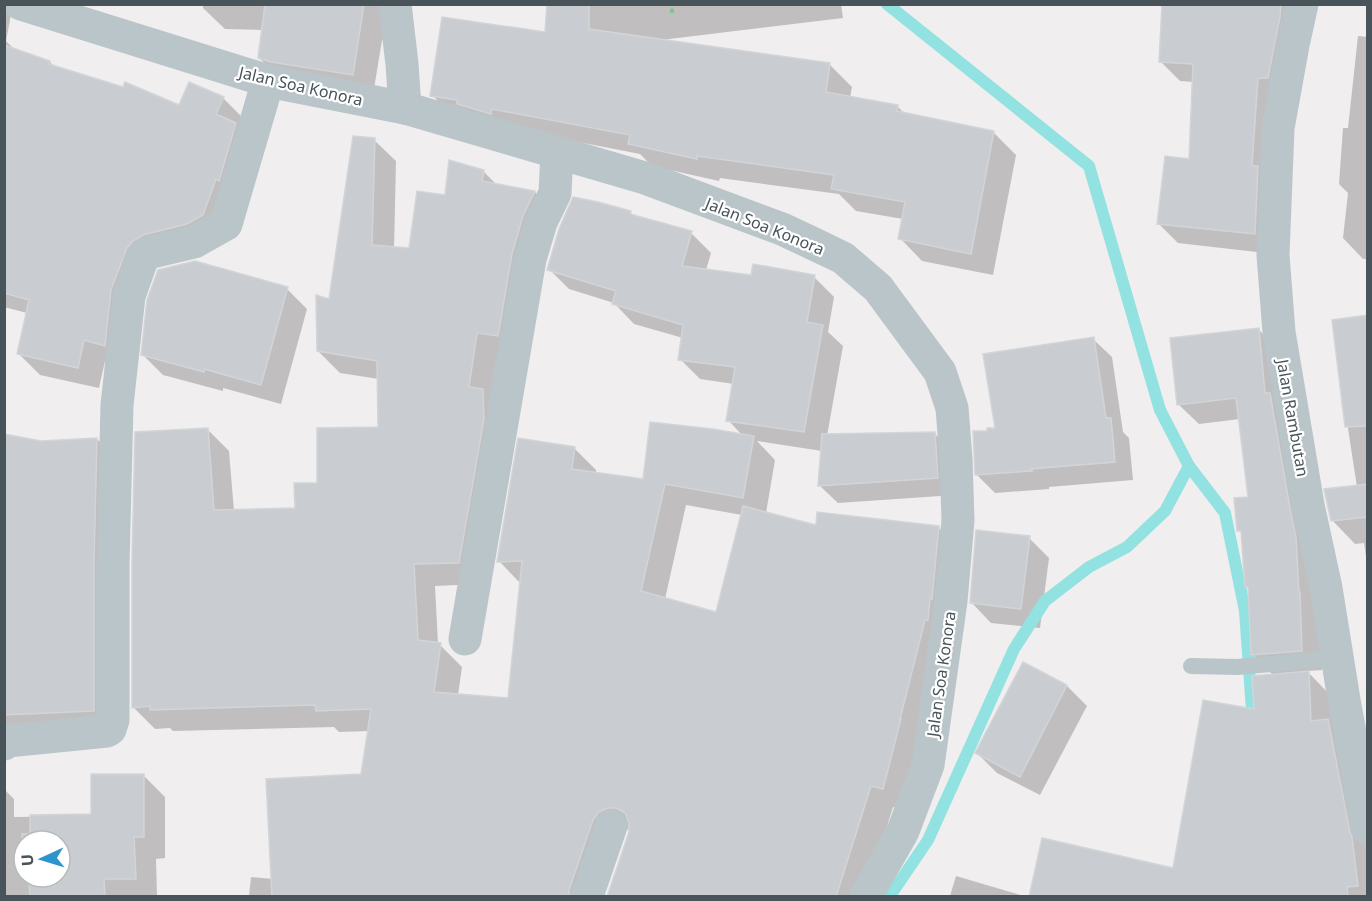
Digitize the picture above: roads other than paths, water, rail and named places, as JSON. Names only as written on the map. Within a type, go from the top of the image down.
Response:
[{"type":"street","name":"Jalan Soa Konora","points":[[21,4],[268,81],[405,108],[645,178],[782,230],[843,258],[878,288],[940,372],[952,408],[958,520],[951,601],[928,765],[903,831],[866,897]]},
{"type":"street","points":[[395,4],[405,108]]},
{"type":"street","name":"Jalan Rambutan","points":[[1302,4],[1278,128],[1273,255],[1279,332],[1308,505],[1326,588],[1336,658],[1368,829]]},
{"type":"street","points":[[4,744],[7,741],[110,729],[113,720],[113,564],[117,405],[129,296],[141,262],[148,253],[194,242],[226,225],[268,81]]},
{"type":"street","points":[[465,639],[530,259],[541,222],[555,193],[556,152]]},
{"type":"street","points":[[587,897],[611,826]]},
{"type":"lane","points":[[1191,666],[1237,667],[1336,658]]},
{"type":"waterway","points":[[887,4],[1089,166],[1160,410],[1189,466],[1165,511],[1127,547],[1089,567],[1045,601],[1014,649],[928,840],[890,896]]},
{"type":"waterway","points":[[1189,466],[1225,513],[1245,611],[1253,725]]}]
